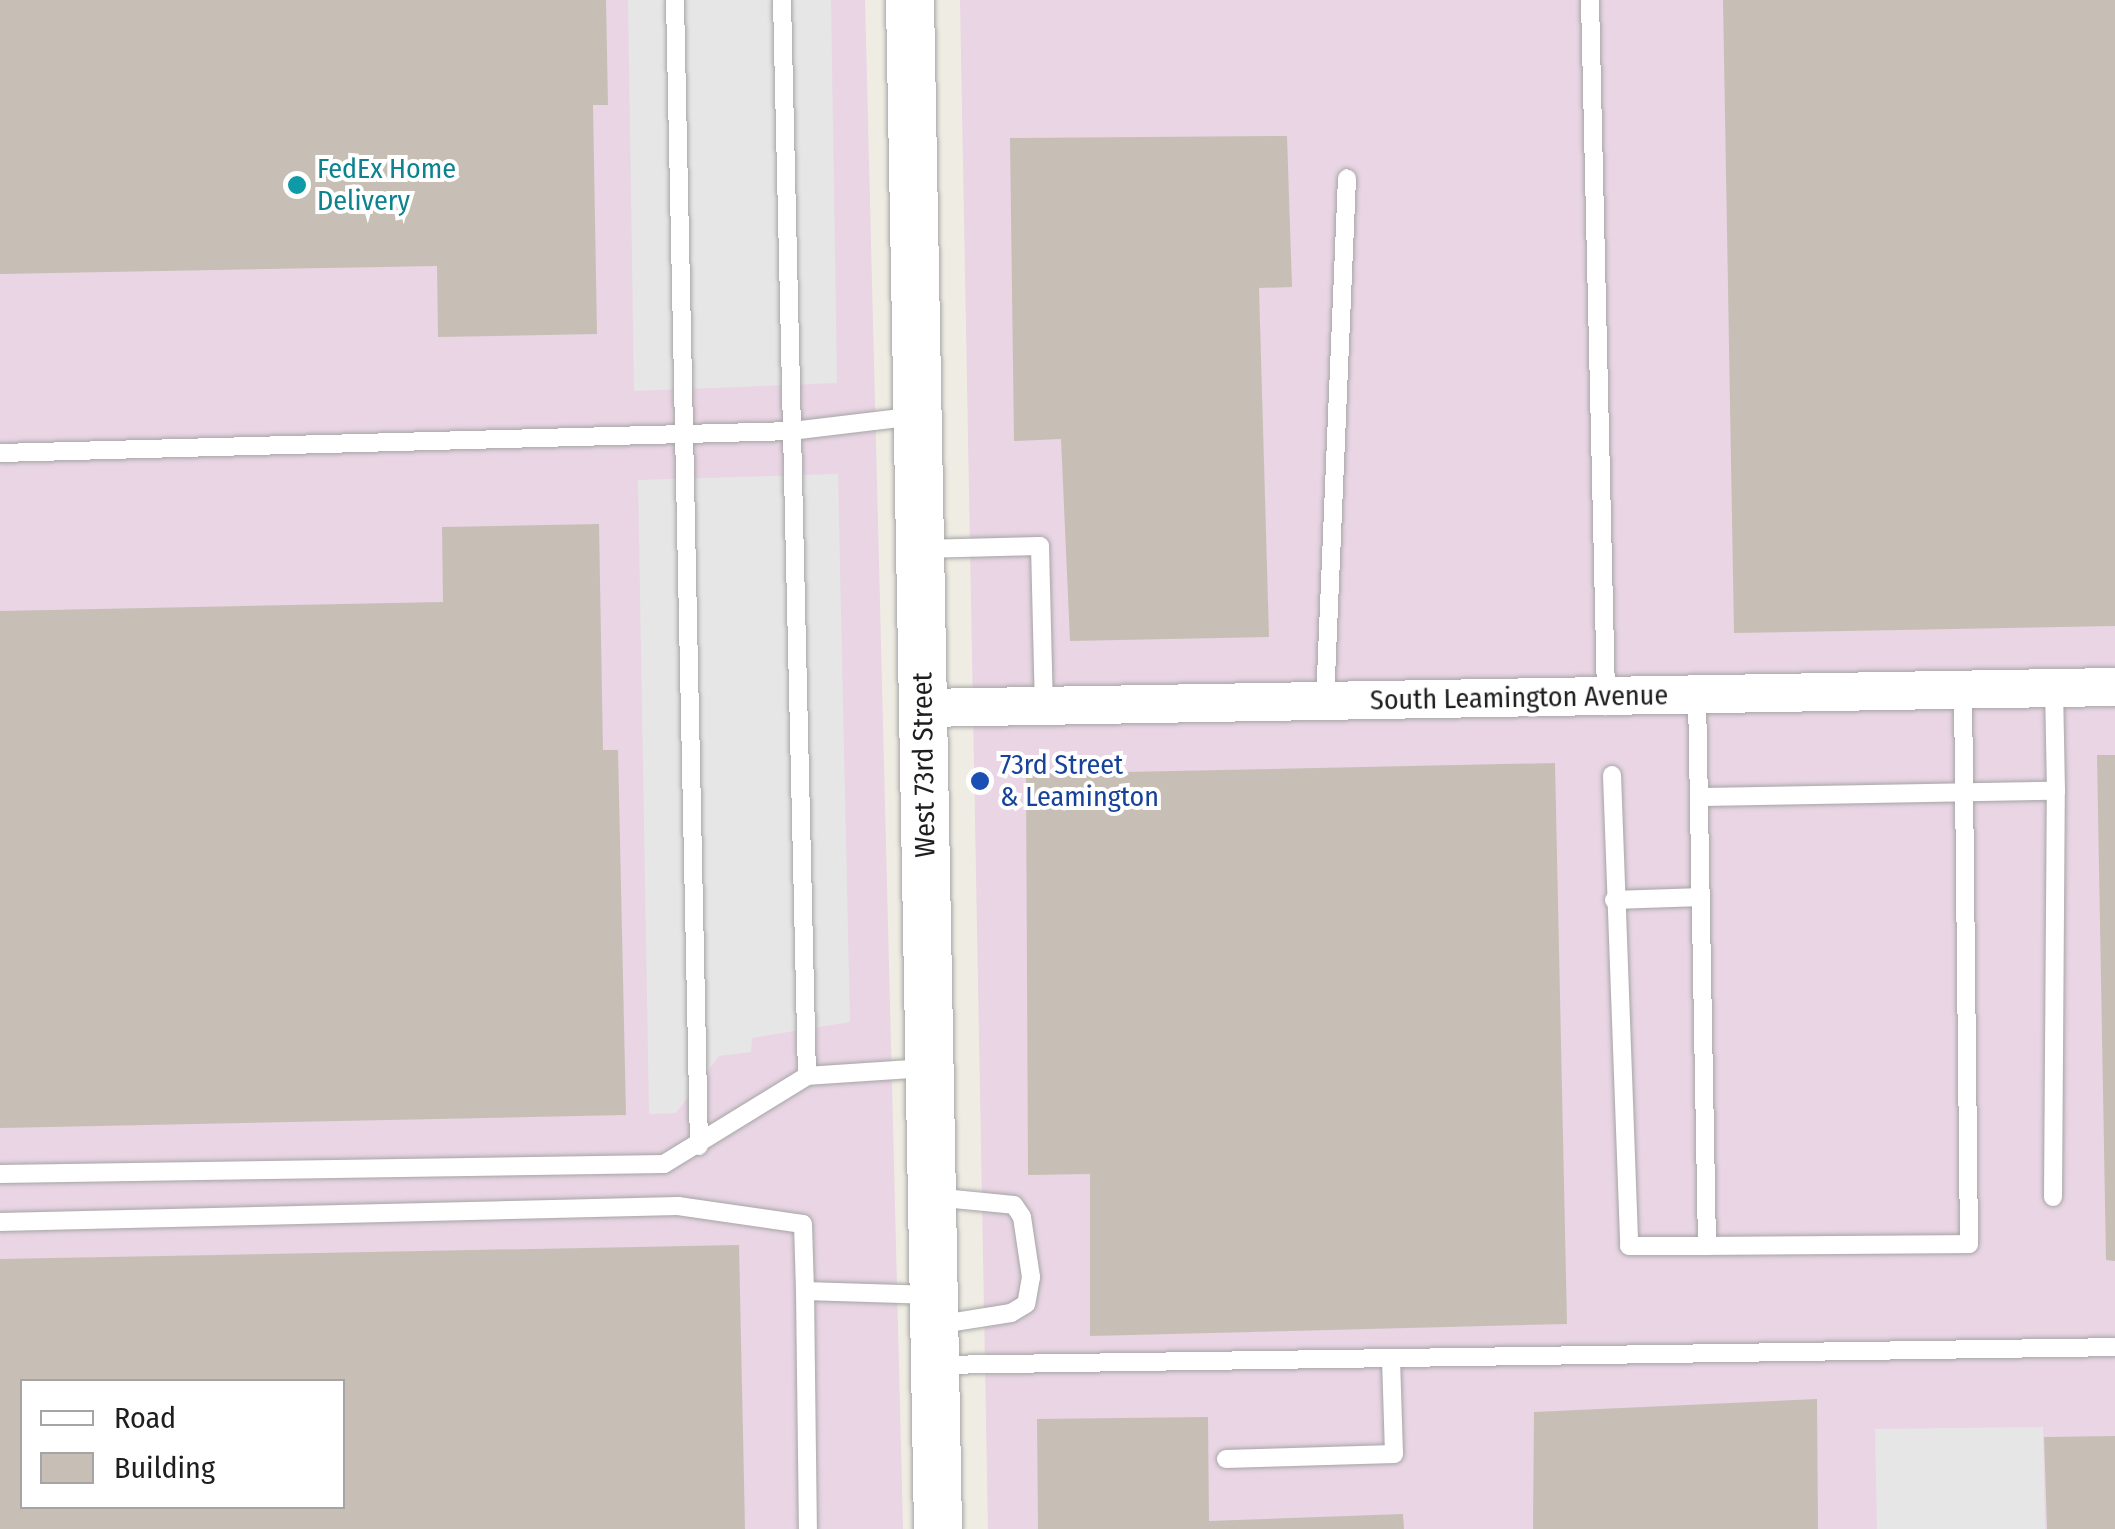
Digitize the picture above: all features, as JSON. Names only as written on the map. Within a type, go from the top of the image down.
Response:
[{"type":"street","name":"West 73rd Street","points":[[910,0],[938,1529]]},
{"type":"street","name":"South Leamington Avenue","points":[[923,708],[2115,687]]},
{"type":"lane","points":[[674,0],[698,1146]]},
{"type":"lane","points":[[782,0],[807,1076]]},
{"type":"lane","points":[[1590,0],[1606,696]]},
{"type":"lane","points":[[1325,701],[1347,178]]},
{"type":"lane","points":[[0,452],[791,431],[918,416]]},
{"type":"lane","points":[[920,549],[1040,546],[1044,706]]},
{"type":"lane","points":[[2054,688],[2054,1196]]},
{"type":"lane","points":[[1612,775],[1629,1246],[1970,1244],[1964,690]]},
{"type":"lane","points":[[1697,694],[1707,1246]]},
{"type":"lane","points":[[1699,797],[2056,791]]},
{"type":"lane","points":[[1614,900],[1700,897]]},
{"type":"lane","points":[[0,1174],[664,1164],[807,1076],[930,1068]]},
{"type":"lane","points":[[932,1197],[1014,1205],[1022,1217],[1031,1277],[1026,1304],[1011,1313],[934,1328]]},
{"type":"lane","points":[[0,1222],[678,1206],[803,1224],[808,1529]]},
{"type":"lane","points":[[806,1292],[934,1328],[1391,1360],[2115,1347]]},
{"type":"lane","points":[[1226,1459],[1394,1454],[1391,1360]]},
{"type":"shaded area","points":[[0,0],[865,0],[903,1529],[0,1529]]},
{"type":"shaded area","points":[[628,0],[831,0],[837,383],[634,391]]},
{"type":"shaded area","points":[[960,0],[2115,0],[2115,1529],[988,1529]]},
{"type":"shaded area","points":[[838,474],[850,1022],[752,1038],[751,1052],[719,1056],[676,1113],[649,1114],[638,480]]},
{"type":"shaded area","points":[[2043,1427],[2045,1529],[1877,1529],[1875,1429]]},
{"type":"building","name":"FedEx Home Delivery","points":[[0,0],[606,0],[608,105],[593,105],[597,334],[438,337],[437,266],[0,274]]},
{"type":"building","points":[[1723,0],[2115,0],[2115,626],[1734,633]]},
{"type":"building","points":[[1287,136],[1292,287],[1259,288],[1269,637],[1070,641],[1061,439],[1014,441],[1010,138]]},
{"type":"building","points":[[599,524],[603,750],[618,750],[626,1115],[0,1128],[0,611],[443,602],[442,527]]},
{"type":"building","points":[[2097,755],[2115,755],[2115,1261],[2106,1260]]},
{"type":"building","points":[[1555,763],[1567,1324],[1090,1336],[1090,1174],[1028,1175],[1026,774]]},
{"type":"building","points":[[739,1245],[745,1529],[0,1529],[0,1259]]},
{"type":"building","points":[[1817,1399],[1818,1529],[1533,1529],[1534,1412]]},
{"type":"building","points":[[1208,1417],[1209,1521],[1403,1514],[1404,1529],[1038,1529],[1037,1419]]},
{"type":"building","points":[[2115,1436],[2115,1529],[2047,1529],[2044,1437]]},
{"type":"place","name":"FedEx Home Delivery","points":[[297,185]]},
{"type":"place","name":"73rd Street & Leamington","points":[[980,781]]}]
